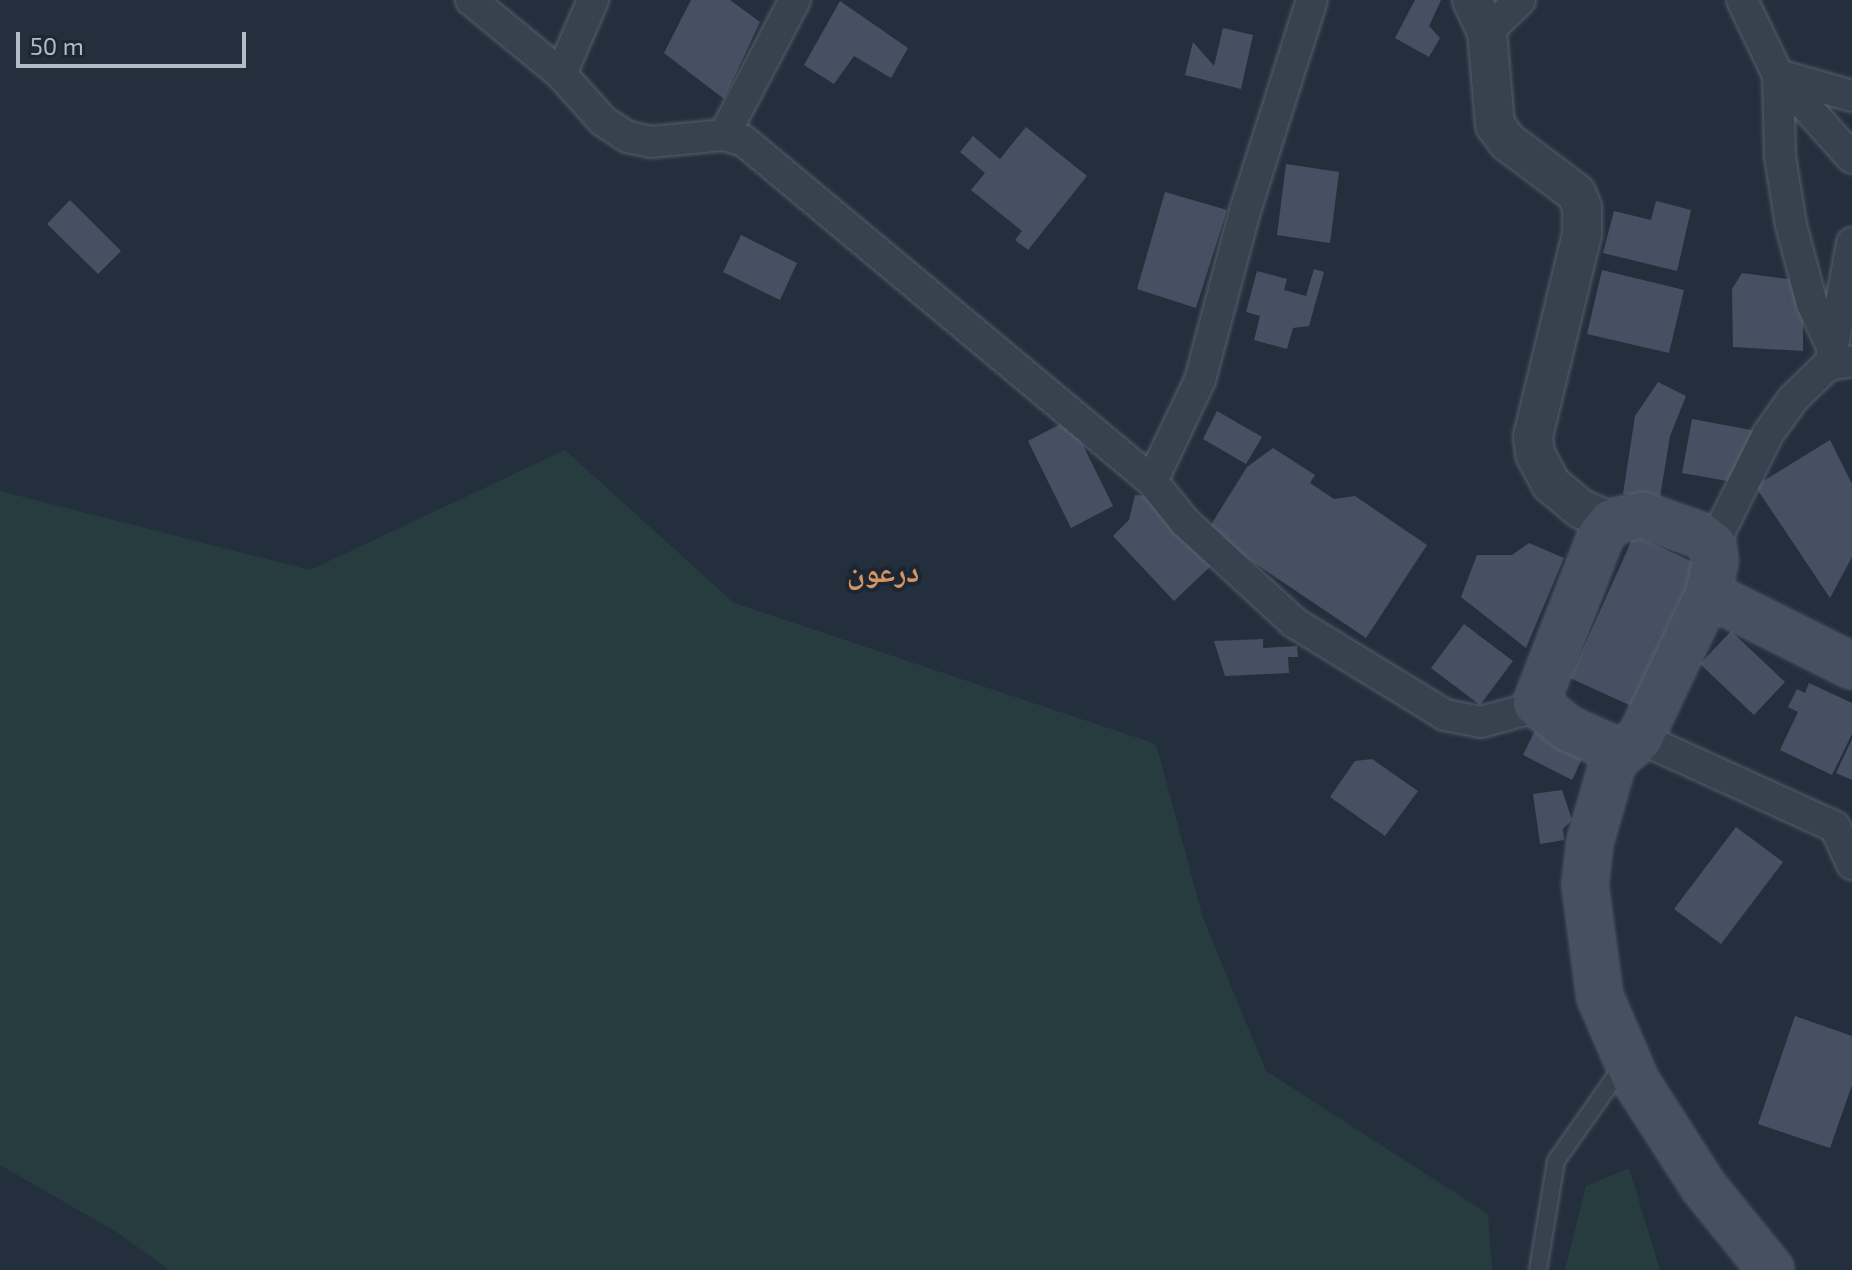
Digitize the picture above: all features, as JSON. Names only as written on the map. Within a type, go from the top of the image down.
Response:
[{"type":"main road","points":[[1628,745],[1536,707],[1601,535],[1612,522],[1651,515],[1713,545],[1708,594],[1628,745],[1590,842],[1586,917],[1600,997],[1627,1059],[1703,1186],[1771,1270]]},
{"type":"main road","points":[[1708,594],[1852,666]]},
{"type":"street","points":[[471,0],[561,74],[603,121],[628,137],[651,142],[724,135],[744,141],[1152,481],[1185,522],[1295,623],[1428,707],[1464,721],[1481,722],[1536,707]]},
{"type":"street","points":[[561,74],[593,0]]},
{"type":"street","points":[[724,135],[795,0]]},
{"type":"street","points":[[1152,481],[1200,380],[1245,211],[1312,0]]},
{"type":"street","points":[[1520,0],[1480,16],[1495,125],[1508,142],[1576,193],[1582,207],[1582,234],[1533,437],[1535,454],[1551,484],[1581,509],[1612,522]]},
{"type":"street","points":[[1742,0],[1778,75],[1852,158]]},
{"type":"street","points":[[1778,75],[1852,96]]},
{"type":"street","points":[[1778,75],[1780,156],[1791,225],[1812,304],[1838,358]]},
{"type":"street","points":[[1713,545],[1768,434],[1793,399],[1838,358],[1852,243]]},
{"type":"street","points":[[1628,745],[1835,827],[1852,864]]},
{"type":"lane","points":[[1538,1270],[1556,1161],[1627,1059]]},
{"type":"green space","points":[[565,450],[734,603],[1156,744],[1203,918],[1266,1071],[1488,1214],[1492,1270],[169,1270],[118,1233],[0,1165],[0,491],[310,570]]},
{"type":"green space","points":[[1629,1168],[1660,1270],[1565,1270],[1586,1186]]},
{"type":"building","points":[[691,0],[730,0],[760,22],[724,99],[664,53]]},
{"type":"building","points":[[1415,0],[1441,0],[1429,26],[1440,38],[1429,57],[1395,38]]},
{"type":"building","points":[[840,1],[908,48],[891,78],[854,56],[834,84],[804,65]]},
{"type":"building","points":[[1223,28],[1253,35],[1241,89],[1185,75],[1193,42],[1214,66]]},
{"type":"building","points":[[1026,127],[1087,176],[1028,250],[1015,240],[1022,231],[971,190],[985,173],[960,152],[973,136],[1000,159]]},
{"type":"building","points":[[1286,164],[1339,172],[1330,243],[1277,235]]},
{"type":"building","points":[[1165,192],[1227,210],[1196,308],[1137,289]]},
{"type":"building","points":[[70,200],[121,251],[98,274],[47,224]]},
{"type":"building","points":[[1656,201],[1691,210],[1677,271],[1603,253],[1614,211],[1651,220]]},
{"type":"building","points":[[741,235],[797,263],[780,300],[723,272]]},
{"type":"building","points":[[1314,269],[1324,272],[1309,326],[1293,328],[1287,349],[1254,340],[1260,316],[1246,312],[1257,271],[1287,279],[1284,290],[1306,296]]},
{"type":"building","points":[[1602,270],[1684,290],[1669,353],[1587,334]]},
{"type":"building","points":[[1742,273],[1803,281],[1803,351],[1733,347],[1732,289]]},
{"type":"building","points":[[1658,382],[1686,396],[1670,436],[1660,497],[1623,494],[1635,416]]},
{"type":"building","points":[[1217,411],[1262,437],[1246,464],[1203,439]]},
{"type":"building","points":[[1070,419],[1113,506],[1071,528],[1028,441]]},
{"type":"building","points":[[1692,419],[1757,431],[1733,482],[1682,473]]},
{"type":"building","points":[[1830,440],[1852,484],[1852,557],[1830,598],[1755,486]]},
{"type":"building","points":[[1273,448],[1315,475],[1310,483],[1334,499],[1355,496],[1427,545],[1366,638],[1207,531],[1247,467]]},
{"type":"building","points":[[1135,495],[1155,496],[1216,561],[1174,601],[1113,536],[1129,520]]},
{"type":"building","points":[[1634,535],[1702,566],[1638,709],[1570,678]]},
{"type":"building","points":[[1529,543],[1564,558],[1526,648],[1461,597],[1477,555],[1512,555]]},
{"type":"building","points":[[1464,624],[1513,661],[1480,705],[1431,668]]},
{"type":"building","points":[[1731,631],[1785,682],[1754,715],[1700,664]]},
{"type":"building","points":[[1263,639],[1263,648],[1297,646],[1298,657],[1288,657],[1289,673],[1225,676],[1214,641]]},
{"type":"building","points":[[1809,683],[1852,703],[1852,734],[1832,775],[1780,750],[1798,712],[1788,707],[1797,689],[1805,693]]},
{"type":"building","points":[[1538,724],[1587,748],[1572,780],[1523,755]]},
{"type":"building","points":[[1852,739],[1852,780],[1836,773]]},
{"type":"building","points":[[1372,759],[1418,791],[1385,836],[1330,797],[1355,761]]},
{"type":"building","points":[[1562,790],[1572,820],[1563,829],[1564,840],[1540,844],[1533,794]]},
{"type":"building","points":[[1736,827],[1783,862],[1721,944],[1674,909]]},
{"type":"building","points":[[1795,1016],[1852,1036],[1852,1085],[1830,1148],[1758,1124]]},
{"type":"district","name":"درعون","points":[[883,570]]}]
